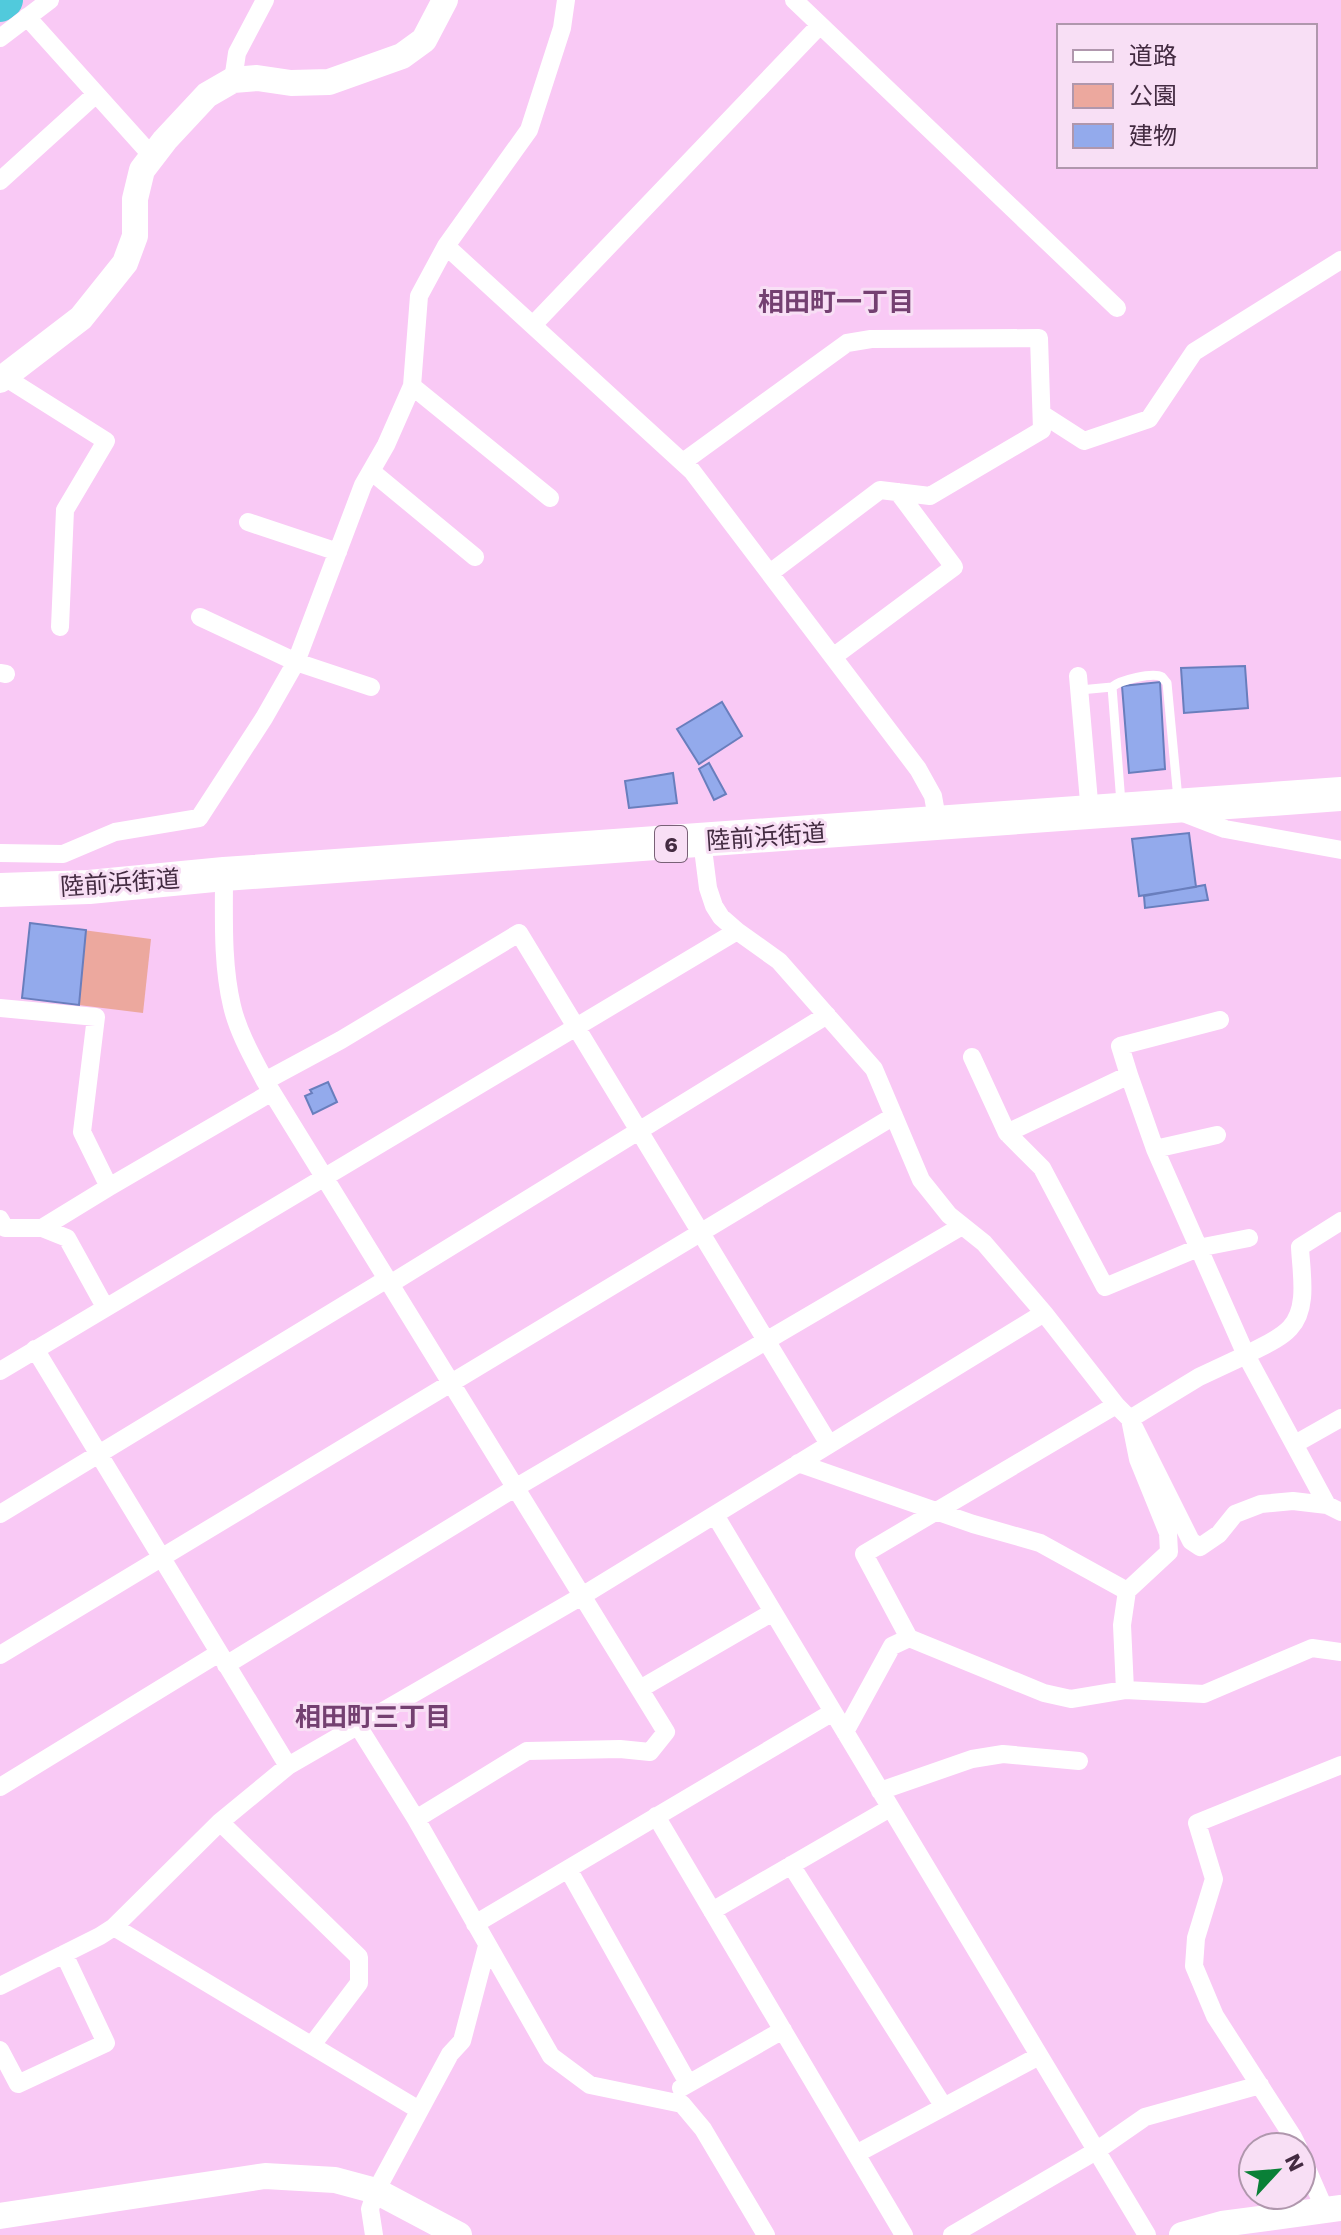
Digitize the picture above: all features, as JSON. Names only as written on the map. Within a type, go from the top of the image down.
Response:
[{"type":"highway","name":"陸前浜街道","points":[[0,890],[89,887],[224,874],[1341,794]]},
{"type":"street","points":[[0,38],[50,0]]},
{"type":"street","points":[[233,80],[237,53],[265,0]]},
{"type":"street","points":[[60,627],[65,510],[106,441],[1,377],[81,318],[125,263],[135,236],[135,199],[142,170],[207,95],[233,80],[257,78],[291,83],[329,82],[402,56],[424,40],[445,0]]},
{"type":"street","points":[[0,853],[63,854],[115,832],[199,818],[296,662],[363,485],[386,445],[412,386],[419,296],[446,246],[529,130],[562,28],[566,0]]},
{"type":"street","points":[[794,0],[1117,308]]},
{"type":"street","points":[[27,17],[152,156]]},
{"type":"street","points":[[533,325],[820,25]]},
{"type":"street","points":[[0,181],[96,94]]},
{"type":"street","points":[[446,246],[692,471],[918,769],[933,796],[938,824]]},
{"type":"street","points":[[1042,414],[1084,441],[1149,419],[1194,352],[1341,260]]},
{"type":"street","points":[[683,462],[847,343],[871,339],[1039,338],[1042,430],[930,496],[880,490],[770,573]]},
{"type":"street","points":[[412,386],[550,498]]},
{"type":"street","points":[[371,471],[475,557]]},
{"type":"street","points":[[833,657],[954,567],[898,492]]},
{"type":"street","points":[[248,522],[338,552]]},
{"type":"street","points":[[200,617],[296,662],[371,687]]},
{"type":"street","points":[[1079,683],[1106,812]]},
{"type":"street","points":[[1174,807],[1225,829],[1341,850]]},
{"type":"street","points":[[702,841],[708,888],[721,917],[779,961],[874,1069],[921,1180],[949,1215],[984,1243],[1130,1419],[1191,1541],[1200,1547],[1219,1534],[1235,1514],[1261,1504],[1293,1501],[1334,1509]]},
{"type":"street","points":[[224,874],[224,940],[232,1010],[268,1086],[666,1732],[650,1752],[620,1749],[527,1751],[416,1819]]},
{"type":"street","points":[[0,1371],[737,931]]},
{"type":"street","points":[[42,1228],[341,1040],[519,933],[829,1444]]},
{"type":"street","points":[[0,1008],[96,1017],[82,1132],[109,1187]]},
{"type":"street","points":[[0,1514],[827,1015]]},
{"type":"street","points":[[1220,1020],[1120,1046],[1155,1149],[1246,1355],[1334,1509]]},
{"type":"street","points":[[972,1057],[1007,1133],[1042,1168],[1105,1287],[1198,1248],[1249,1238]]},
{"type":"street","points":[[1007,1133],[1129,1075]]},
{"type":"street","points":[[0,1655],[894,1116]]},
{"type":"street","points":[[1155,1149],[1217,1135]]},
{"type":"street","points":[[1130,1419],[1199,1377],[1246,1355],[1293,1325],[1302,1301],[1300,1247],[1341,1221]]},
{"type":"street","points":[[2,1226],[42,1228],[67,1238],[105,1307]]},
{"type":"street","points":[[0,1787],[962,1226]]},
{"type":"street","points":[[0,1986],[114,1927],[220,1822],[288,1766],[582,1596],[1044,1313]]},
{"type":"street","points":[[35,1349],[288,1766]]},
{"type":"street","points":[[1116,1405],[864,1554],[909,1638],[1044,1693],[1071,1699],[1125,1690],[1204,1694],[1312,1648],[1341,1652]]},
{"type":"street","points":[[1295,1444],[1341,1418]]},
{"type":"street","points":[[1125,1690],[1122,1625],[1127,1591],[1169,1552],[1168,1533],[1138,1459],[1130,1419]]},
{"type":"street","points":[[798,1463],[1040,1543],[1127,1591]]},
{"type":"street","points":[[715,1515],[1147,2235]]},
{"type":"street","points":[[640,1689],[773,1612]]},
{"type":"street","points":[[845,1732],[892,1646],[909,1638]]},
{"type":"street","points":[[475,1924],[833,1712]]},
{"type":"street","points":[[358,1726],[416,1819],[551,2056],[590,2085],[682,2104],[703,2129],[766,2235]]},
{"type":"street","points":[[880,1791],[972,1759],[1003,1754],[1079,1761]]},
{"type":"street","points":[[1289,2131],[1215,2016],[1194,1966],[1196,1938],[1214,1879],[1197,1823],[1341,1765]]},
{"type":"street","points":[[712,1911],[890,1808]]},
{"type":"street","points":[[656,1816],[904,2235]]},
{"type":"street","points":[[220,1822],[359,1957],[359,1983],[312,2045]]},
{"type":"street","points":[[791,1865],[944,2107]]},
{"type":"street","points":[[568,1869],[688,2083]]},
{"type":"street","points":[[114,1927],[419,2110]]},
{"type":"street","points":[[374,2235],[370,2209],[376,2191],[450,2054],[462,2041],[487,1946]]},
{"type":"street","points":[[0,2050],[18,2084],[106,2043],[64,1954]]},
{"type":"street","points":[[659,2099],[783,2030]]},
{"type":"street","points":[[856,2154],[1039,2056]]},
{"type":"street","points":[[952,2235],[1096,2151],[1145,2117],[1260,2085]]},
{"type":"street","points":[[0,2216],[265,2176],[335,2180],[376,2191],[459,2235]]},
{"type":"street","points":[[1182,2235],[1222,2224],[1333,2209],[1317,2182]]},
{"type":"lane","points":[[1106,812],[1112,687],[1119,681],[1154,675],[1167,683],[1174,807]]},
{"type":"lane","points":[[1079,683],[1112,687]]},
{"type":"green space","points":[[30,923],[151,939],[143,1013],[22,998]]},
{"type":"building","points":[[1245,666],[1248,708],[1184,713],[1181,668]]},
{"type":"building","points":[[1160,682],[1165,769],[1129,773],[1122,686]]},
{"type":"building","points":[[722,702],[742,736],[699,764],[677,729]]},
{"type":"building","points":[[709,763],[726,794],[714,800],[699,769]]},
{"type":"building","points":[[673,773],[677,803],[629,808],[625,781]]},
{"type":"building","points":[[1189,833],[1196,887],[1139,896],[1132,839]]},
{"type":"building","points":[[1205,885],[1208,900],[1145,908],[1144,896]]},
{"type":"building","points":[[30,923],[86,930],[79,1005],[22,998]]},
{"type":"building","points":[[328,1082],[337,1102],[313,1114],[305,1096],[312,1093],[310,1090]]},
{"type":"waterway","points":[[0,4],[5,0]]},
{"type":"district","name":"相田町一丁目","points":[[836,302]]},
{"type":"district","name":"相田町三丁目","points":[[373,1717]]}]
